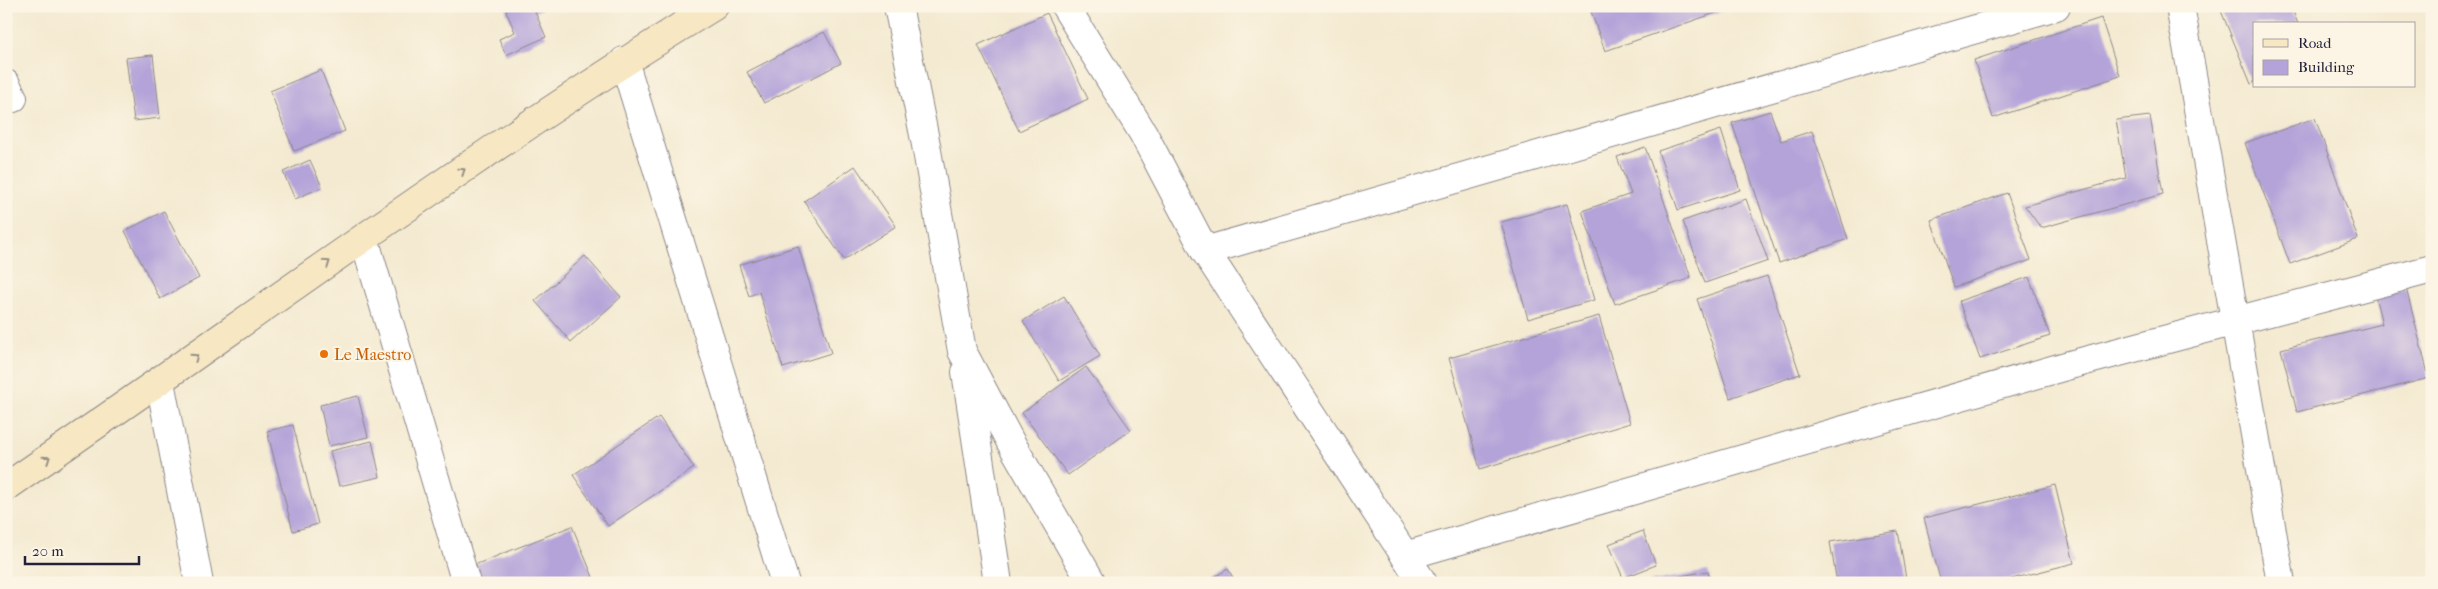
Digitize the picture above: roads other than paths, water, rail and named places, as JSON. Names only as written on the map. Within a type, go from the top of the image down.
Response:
[{"type":"main road","points":[[6,486],[160,382],[364,238],[624,61],[714,6]]},
{"type":"street","points":[[898,6],[926,145],[962,351],[998,583]]},
{"type":"street","points":[[1065,6],[1143,133],[1205,251],[1423,583]]},
{"type":"street","points":[[1205,251],[2056,6]]},
{"type":"street","points":[[2180,6],[2281,583]]},
{"type":"street","points":[[624,61],[785,583]]},
{"type":"street","points":[[364,238],[466,583]]},
{"type":"street","points":[[1405,556],[2066,366],[2432,269]]},
{"type":"street","points":[[962,351],[1010,440],[1092,583]]},
{"type":"street","points":[[160,382],[199,583]]},
{"type":"place","name":"Le Maestro","points":[[324,354]]}]
